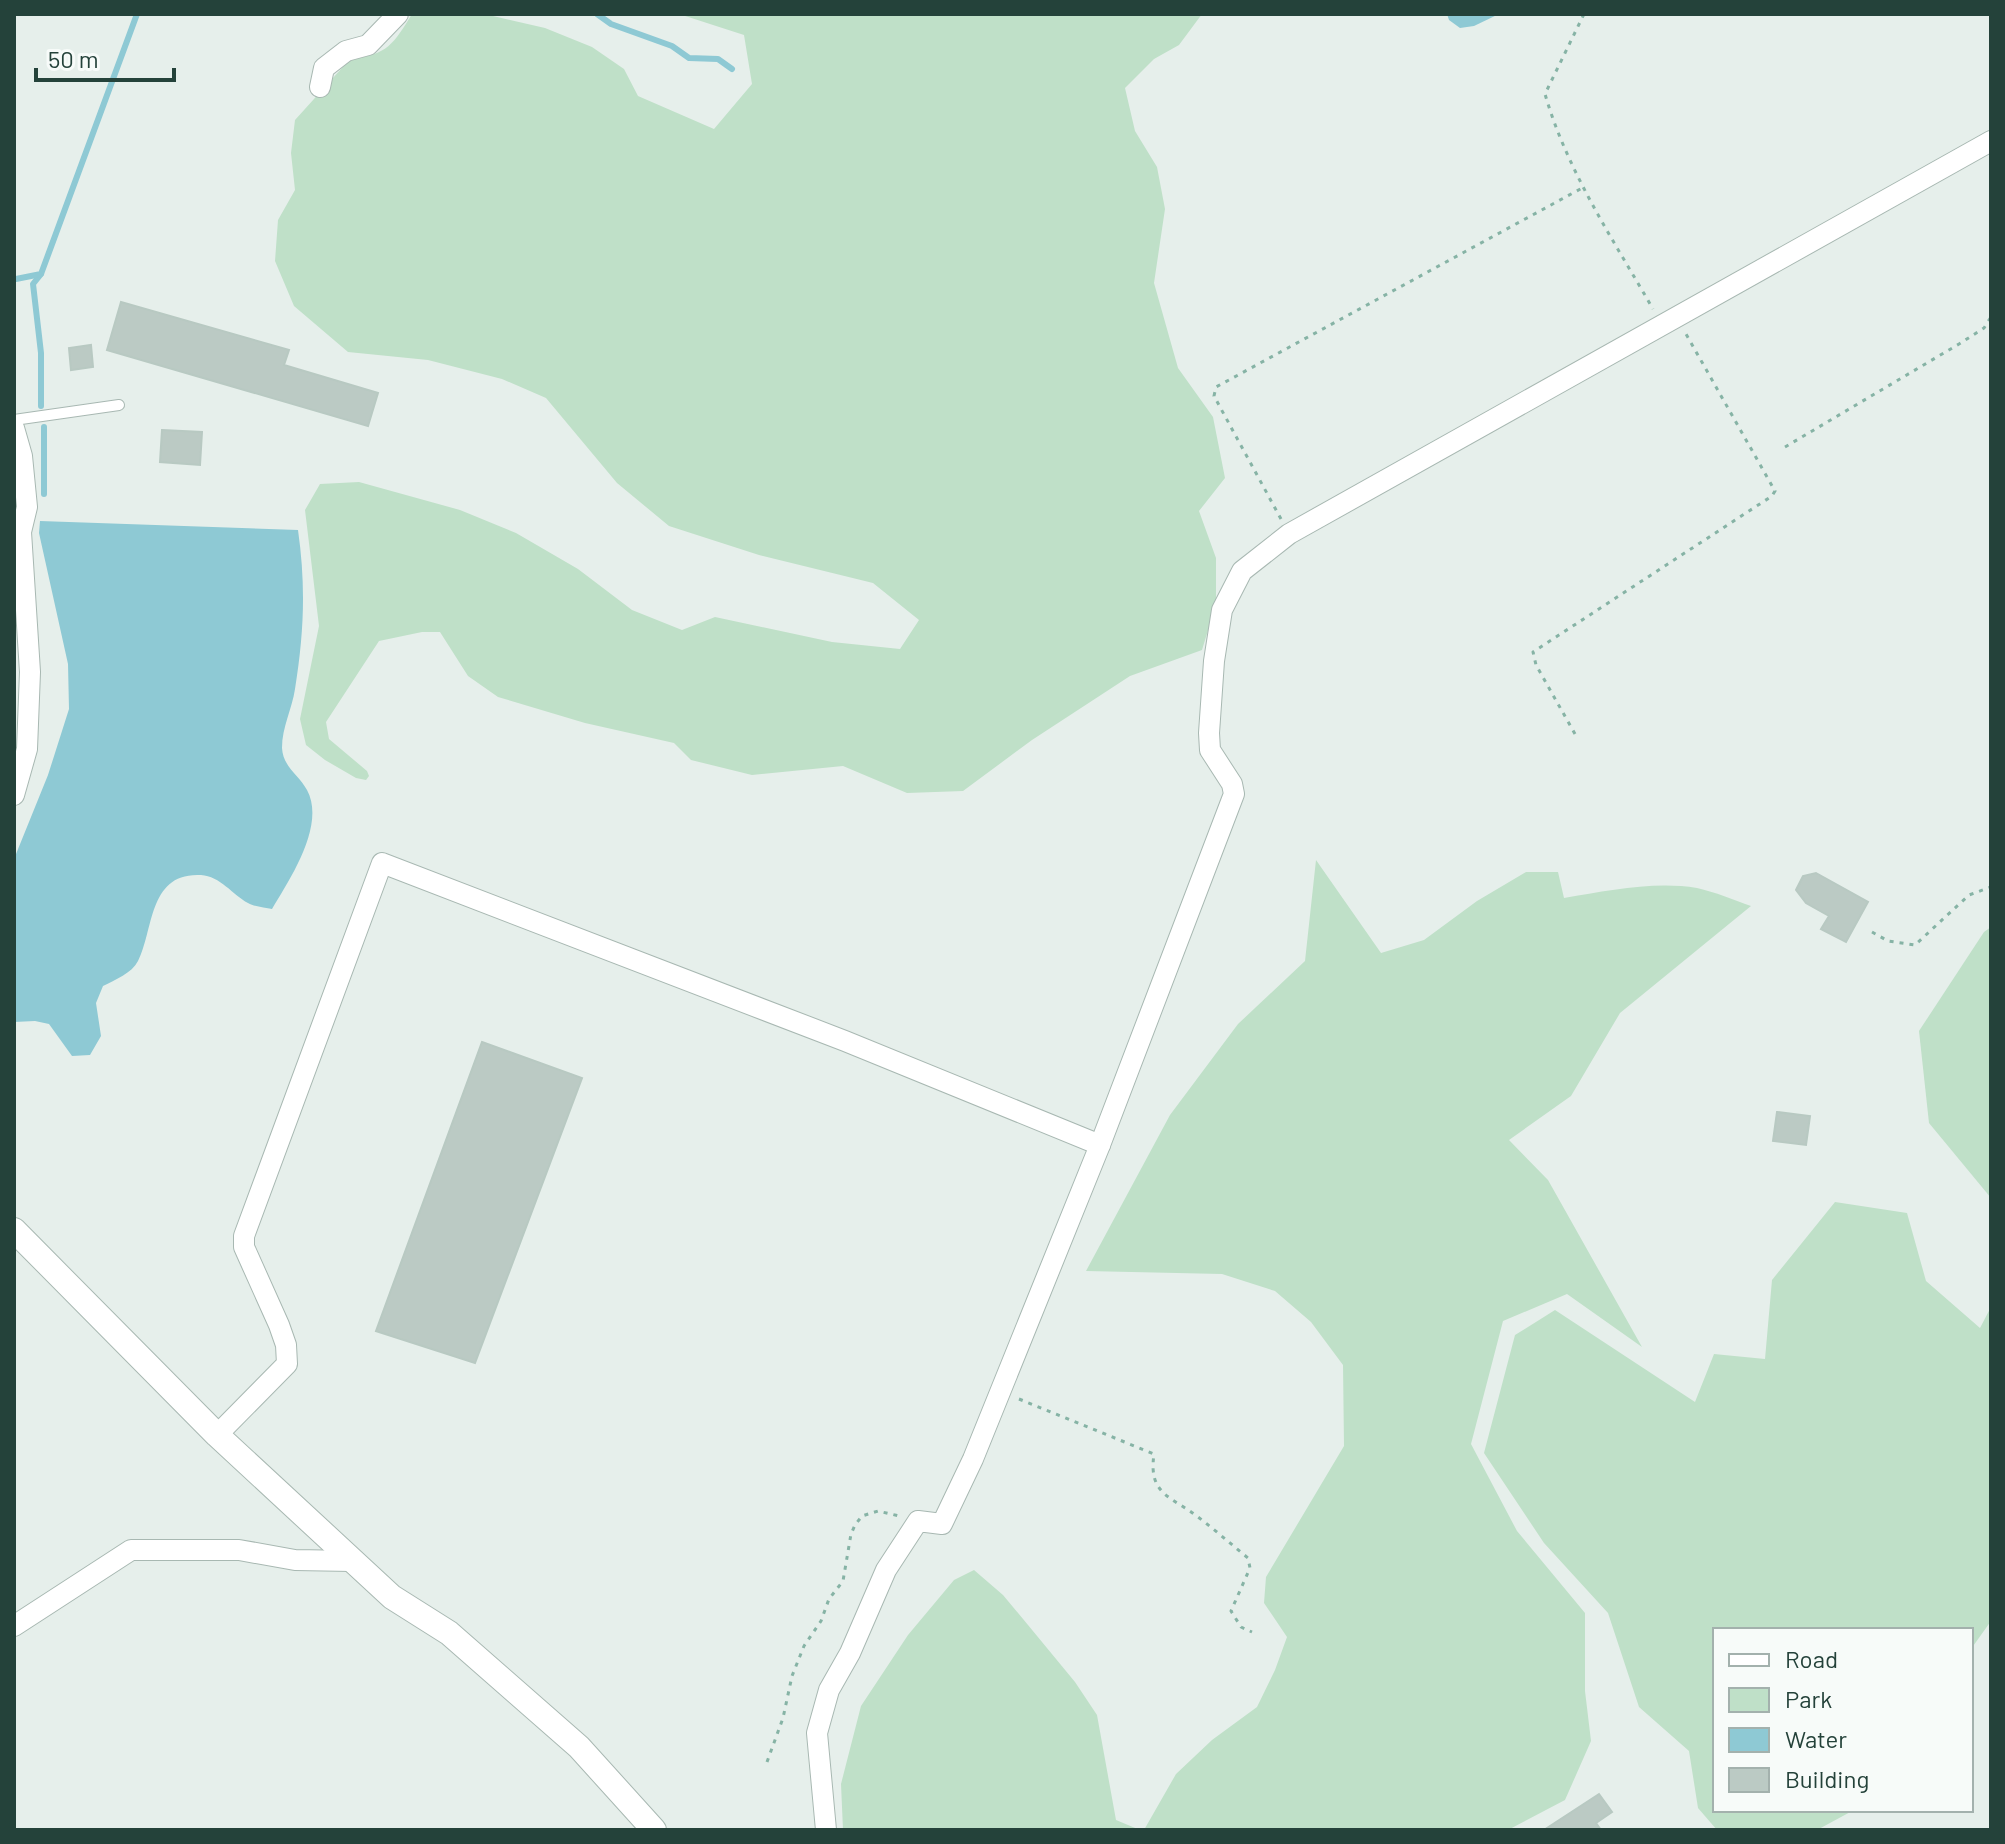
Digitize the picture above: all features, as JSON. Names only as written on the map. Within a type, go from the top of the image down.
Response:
[{"type":"street","points":[[320,87],[324,68],[346,51],[368,45],[398,14]]},
{"type":"street","points":[[826,1830],[817,1733],[829,1690],[850,1653],[886,1570],[918,1521],[942,1524],[973,1459],[1100,1145],[1234,794],[1232,784],[1210,750],[1209,733],[1214,661],[1222,610],[1242,571],[1289,534],[1991,141]]},
{"type":"street","points":[[14,428],[22,456],[27,507],[21,532],[30,699],[27,749],[14,795]]},
{"type":"street","points":[[217,1435],[287,1364],[286,1345],[244,1247],[244,1236],[382,863],[845,1041],[1100,1145]]},
{"type":"street","points":[[14,1230],[217,1435],[392,1597],[449,1633],[579,1747],[654,1830]]},
{"type":"street","points":[[14,1626],[131,1550],[239,1550],[295,1560],[352,1561]]},
{"type":"lane","points":[[14,420],[119,405]]},
{"type":"path","points":[[1575,734],[1536,665],[1533,652],[1772,496],[1775,491],[1584,187],[1551,114],[1545,94],[1584,14]]},
{"type":"path","points":[[1289,534],[1214,396],[1216,387],[1584,187]]},
{"type":"path","points":[[1785,447],[1959,344],[1984,328],[1991,317]]},
{"type":"path","points":[[1872,932],[1888,941],[1915,945],[1969,895],[1991,887]]},
{"type":"path","points":[[1001,1391],[1154,1454],[1152,1470],[1156,1482],[1169,1499],[1194,1514],[1248,1558],[1250,1568],[1231,1611],[1241,1627],[1252,1632]]},
{"type":"path","points":[[767,1762],[804,1646],[821,1621],[829,1599],[843,1581],[855,1525],[862,1516],[878,1511],[918,1521]]},
{"type":"green space","points":[[412,14],[493,16],[545,28],[592,47],[624,69],[638,96],[714,129],[752,84],[744,35],[679,14],[1202,14],[1179,45],[1154,59],[1125,88],[1135,131],[1157,167],[1165,209],[1154,283],[1178,368],[1213,417],[1225,478],[1199,511],[1216,558],[1216,604],[1202,650],[1130,676],[1032,740],[963,791],[907,793],[843,766],[752,775],[691,760],[674,743],[585,723],[498,697],[468,676],[440,632],[422,632],[379,641],[326,722],[329,739],[367,771],[369,776],[366,780],[356,778],[325,760],[306,745],[300,719],[319,626],[305,510],[320,484],[359,482],[460,510],[516,533],[578,569],[632,610],[682,630],[715,617],[832,642],[900,649],[919,620],[873,583],[759,555],[669,526],[617,483],[546,398],[502,379],[428,360],[348,352],[294,306],[275,261],[278,220],[295,190],[291,153],[295,120],[351,58],[373,54],[388,46]]},
{"type":"green space","points":[[1316,860],[1381,953],[1424,940],[1477,901],[1526,872],[1558,872],[1564,898],[1630,888],[1680,886],[1697,888],[1751,906],[1620,1013],[1571,1096],[1509,1140],[1548,1180],[1642,1347],[1567,1294],[1503,1321],[1471,1444],[1517,1531],[1585,1613],[1585,1691],[1591,1741],[1565,1800],[1508,1830],[1144,1830],[1176,1774],[1212,1740],[1257,1707],[1275,1670],[1287,1637],[1264,1603],[1266,1577],[1344,1446],[1343,1365],[1311,1322],[1275,1291],[1222,1274],[1086,1271],[1170,1115],[1238,1024],[1305,961]]},
{"type":"green space","points":[[1991,927],[1991,1198],[1929,1123],[1919,1031],[1984,932]]},
{"type":"green space","points":[[1835,1202],[1907,1213],[1926,1281],[1980,1328],[1991,1307],[1991,1621],[1973,1646],[1973,1628],[1713,1628],[1713,1812],[1850,1812],[1817,1830],[1717,1830],[1698,1808],[1689,1751],[1639,1707],[1608,1613],[1544,1543],[1484,1453],[1515,1335],[1555,1310],[1695,1402],[1714,1354],[1765,1359],[1772,1280]]},
{"type":"green space","points":[[974,1570],[1003,1595],[1075,1682],[1097,1715],[1116,1820],[1140,1830],[843,1830],[841,1784],[861,1706],[908,1635],[954,1580]]},
{"type":"water","points":[[1447,14],[1499,14],[1474,26],[1460,28],[1449,20]]},
{"type":"water","points":[[40,521],[298,530],[301,551],[303,610],[300,648],[282,748],[288,766],[304,785],[312,804],[309,835],[303,851],[272,909],[248,903],[208,876],[184,877],[171,883],[156,905],[138,961],[123,976],[103,986],[96,1003],[101,1036],[90,1055],[72,1056],[49,1024],[14,1022],[14,859],[48,775],[69,709],[68,664],[39,533]]},
{"type":"building","points":[[121,302],[289,350],[284,365],[378,393],[368,426],[107,350]]},
{"type":"building","points":[[91,345],[93,367],[71,370],[69,348]]},
{"type":"building","points":[[162,430],[202,432],[200,465],[160,462]]},
{"type":"building","points":[[1816,873],[1868,902],[1846,942],[1821,929],[1829,916],[1806,903],[1796,890],[1803,876]]},
{"type":"building","points":[[482,1042],[582,1078],[475,1363],[376,1331]]},
{"type":"building","points":[[1777,1112],[1810,1116],[1806,1145],[1773,1141]]},
{"type":"building","points":[[1599,1794],[1612,1812],[1596,1823],[1601,1830],[1544,1830]]},
{"type":"waterway","points":[[16,279],[41,274],[137,14]]},
{"type":"waterway","points":[[597,14],[611,24],[672,46],[689,58],[718,59],[732,69]]},
{"type":"waterway","points":[[41,274],[33,284],[41,353],[41,406]]},
{"type":"waterway","points":[[44,427],[44,494]]}]
